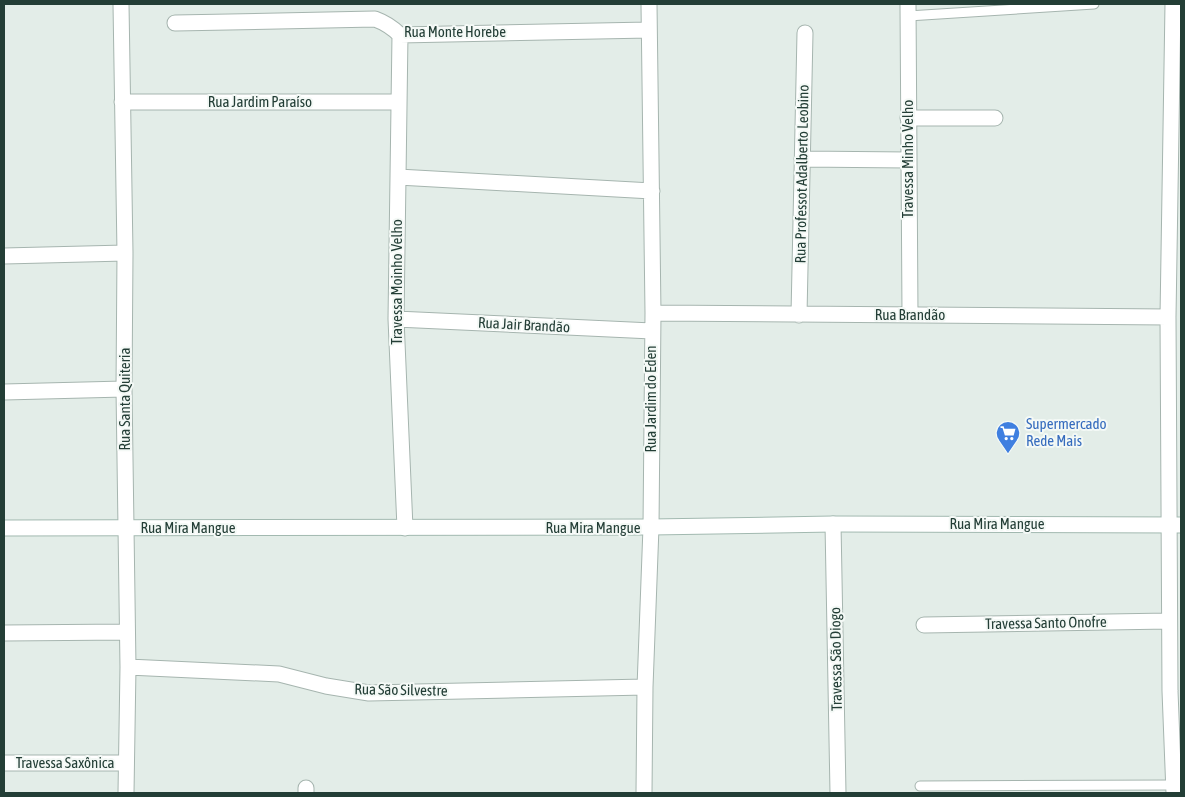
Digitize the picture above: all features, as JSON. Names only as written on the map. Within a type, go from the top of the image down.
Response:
[{"type":"street","name":"Rua Santa Quiteria","points":[[121,4],[128,668],[126,793]]},
{"type":"street","name":"Rua Jardim do Eden","points":[[644,793],[645,687],[651,527],[652,191],[649,4]]},
{"type":"street","points":[[1173,4],[1177,69],[1168,317],[1176,525],[1169,621],[1175,691],[1173,789]]},
{"type":"street","name":"Travessa Minho Velho","points":[[908,10],[910,314]]},
{"type":"street","name":"Rua Monte Horebe","points":[[175,24],[375,19],[394,28],[400,35],[649,30]]},
{"type":"street","name":"Rua Professot Adalberto Leobino","points":[[800,315],[805,33]]},
{"type":"street","name":"Travessa Moinho Velho","points":[[400,35],[396,318],[405,528]]},
{"type":"street","name":"Rua Jardim Paraíso","points":[[122,102],[399,102]]},
{"type":"street","points":[[908,118],[995,118]]},
{"type":"street","points":[[802,160],[908,160]]},
{"type":"street","points":[[398,177],[652,191]]},
{"type":"street","points":[[4,256],[125,253]]},
{"type":"street","name":"Rua Brandão","points":[[652,313],[1168,317]]},
{"type":"street","name":"Rua Jair Brandão","points":[[396,318],[652,331]]},
{"type":"street","points":[[4,392],[124,389]]},
{"type":"street","name":"Rua Mira Mangue","points":[[4,528],[651,527],[833,524],[1176,525]]},
{"type":"street","name":"Travessa São Diogo","points":[[833,524],[838,793]]},
{"type":"street","name":"Travessa Santo Onofre","points":[[924,625],[1169,621]]},
{"type":"street","points":[[4,633],[127,632]]},
{"type":"street","name":"Rua São Silvestre","points":[[128,668],[279,674],[326,686],[369,692],[645,687]]},
{"type":"street","name":"Travessa Saxônica","points":[[4,763],[126,763]]},
{"type":"lane","points":[[908,10],[1094,4]]},
{"type":"lane","points":[[920,786],[1173,789]]},
{"type":"place","name":"Supermercado Rede Mais","points":[[1008,454]]}]
